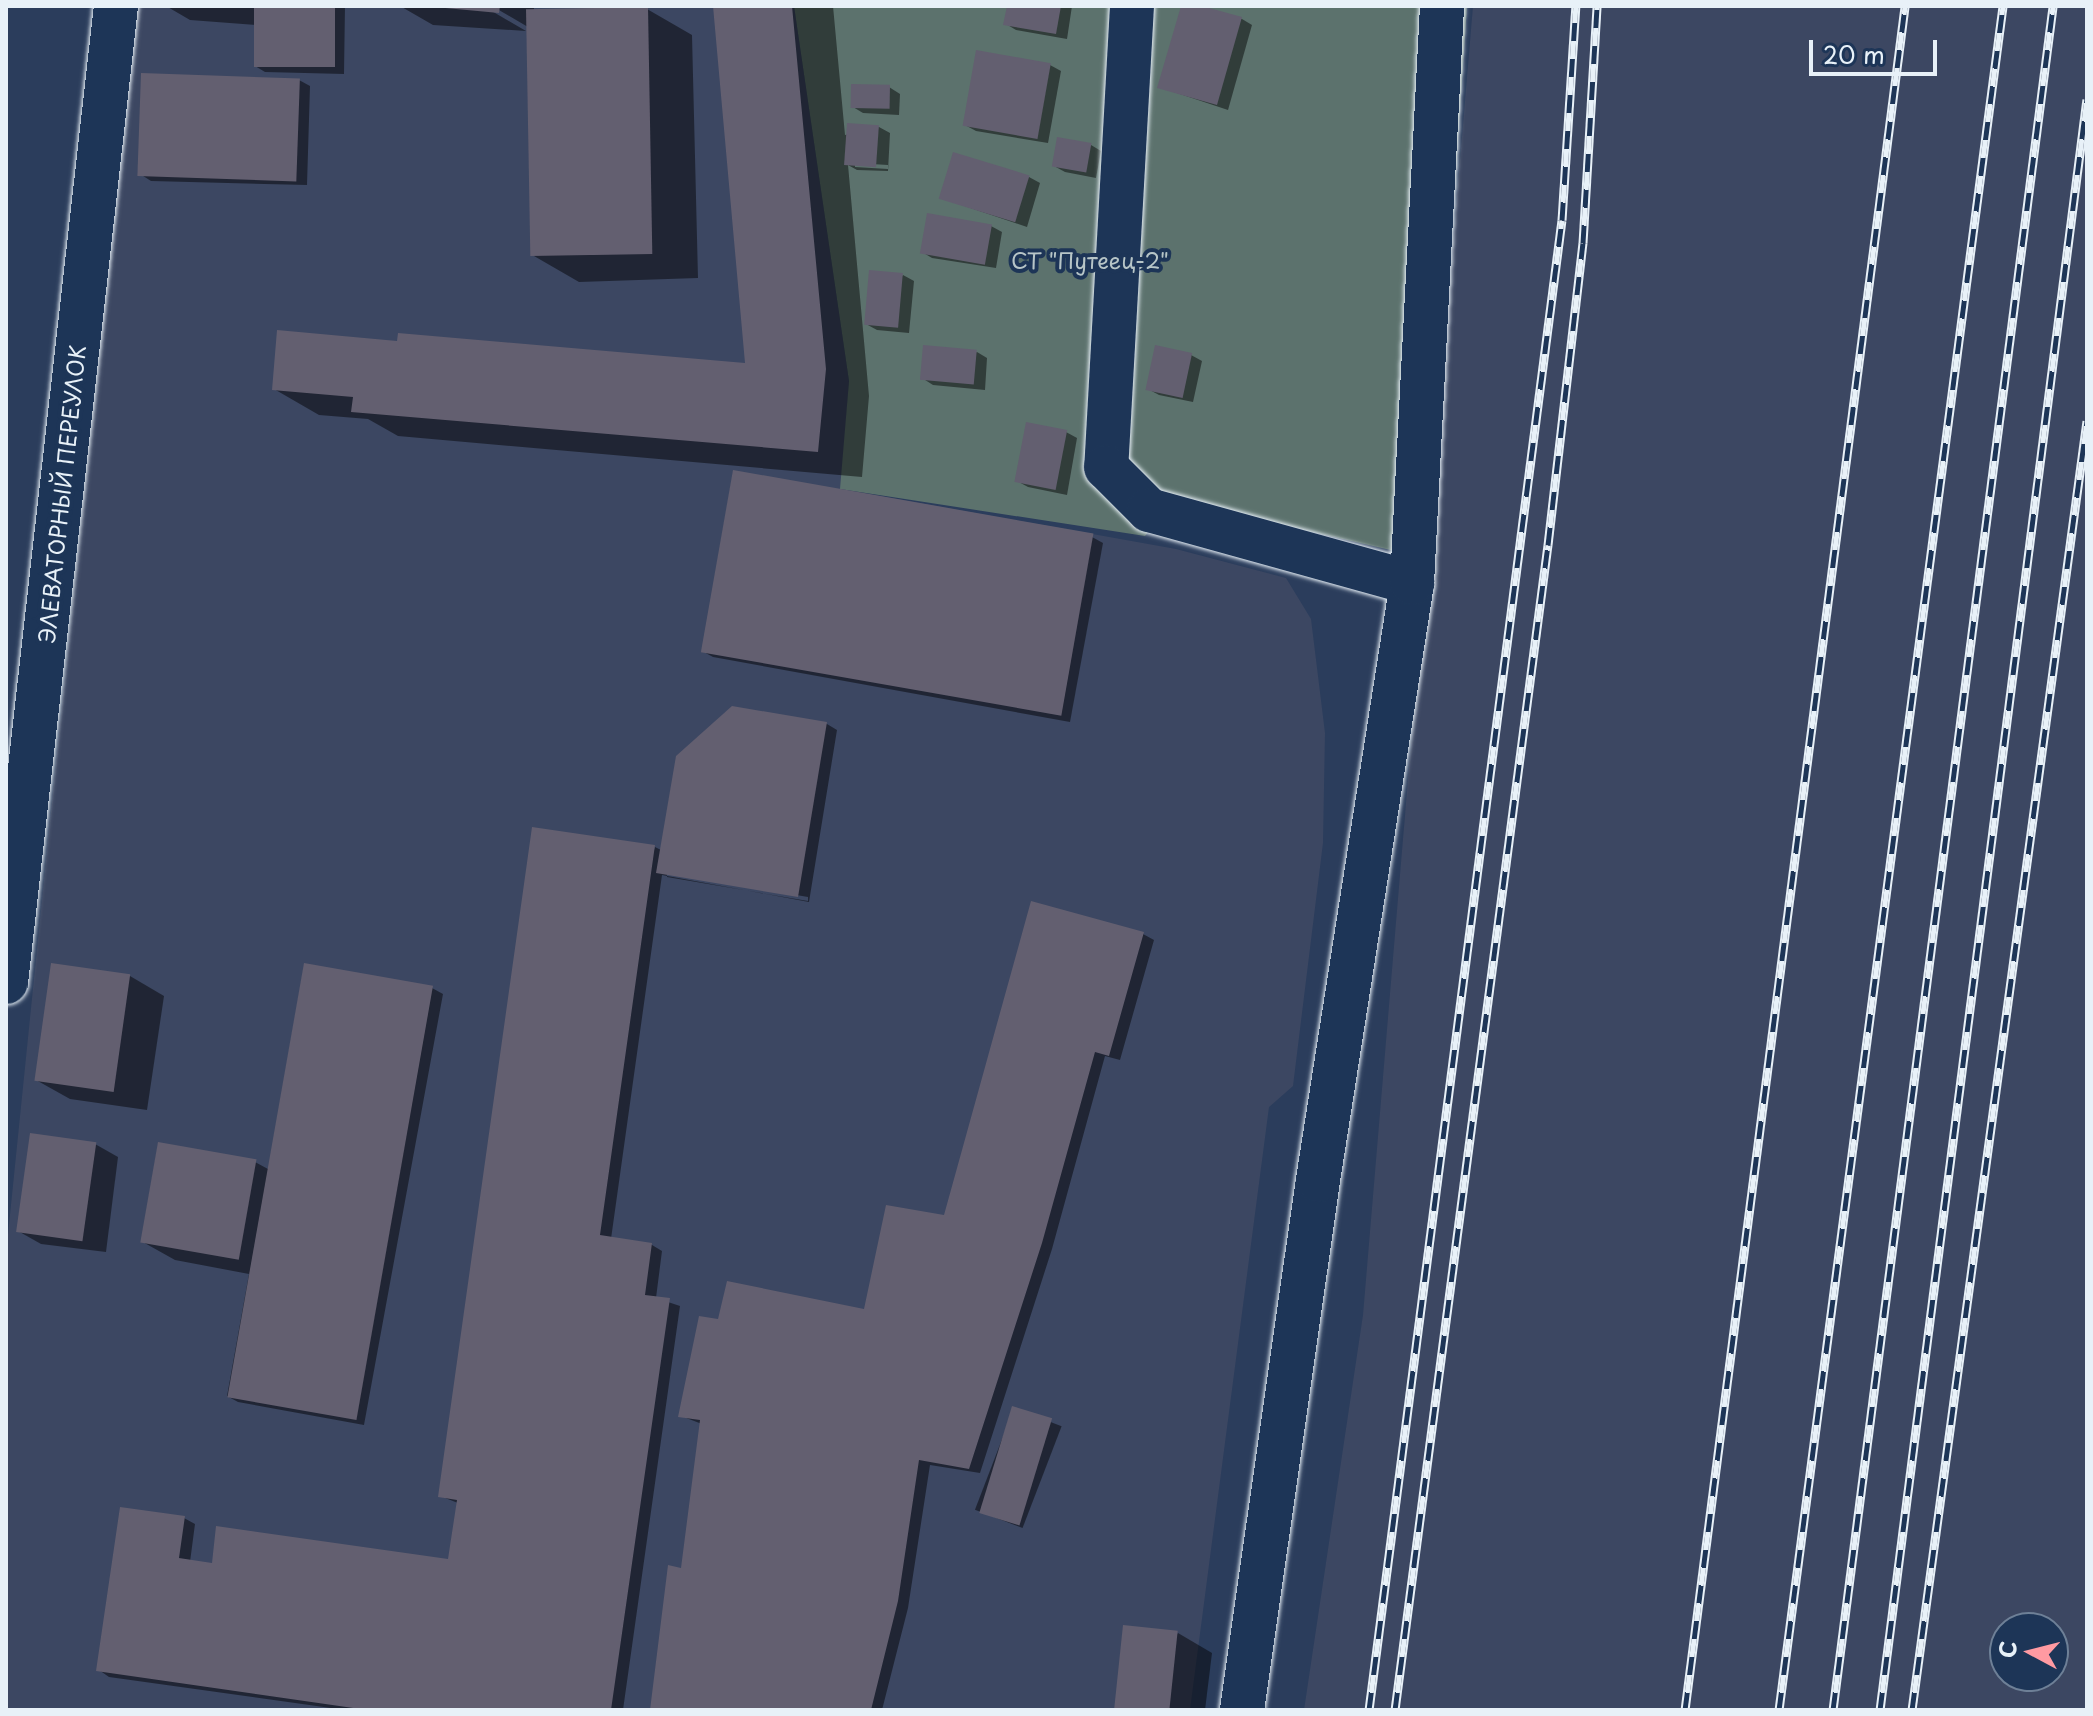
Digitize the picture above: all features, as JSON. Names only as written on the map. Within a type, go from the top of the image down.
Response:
[{"type":"street","name":"ЭЛЕВАТОРНЫЙ ПЕРЕУЛОК","points":[[6,982],[116,6]]},
{"type":"street","points":[[1132,6],[1106,467],[1149,510],[1412,583]]},
{"type":"street","points":[[1242,1710],[1318,1180],[1412,583],[1442,6]]},
{"type":"shaded area","points":[[133,6],[794,6],[849,381],[841,489],[1176,549],[1286,578],[1311,619],[1325,733],[1323,843],[1293,1086],[1269,1107],[1190,1710],[6,1710],[6,1254]]},
{"type":"shaded area","points":[[1473,6],[2087,6],[2087,1710],[1304,1710],[1363,1315]]},
{"type":"green space","name":"СТ \"Путеец-2\"","points":[[794,6],[1467,6],[1430,559],[1175,501],[1145,536],[840,489],[849,381]]},
{"type":"building","points":[[254,6],[335,6],[335,67],[254,67]]},
{"type":"building","points":[[424,6],[500,6],[499,13]]},
{"type":"building","points":[[713,6],[792,6],[826,369],[818,452],[351,412],[353,397],[272,390],[277,330],[397,341],[398,333],[745,363]]},
{"type":"building","points":[[1007,6],[1061,6],[1056,34],[1003,25]]},
{"type":"building","points":[[1181,6],[1202,6],[1242,17],[1217,105],[1157,88]]},
{"type":"building","points":[[648,7],[652,254],[530,256],[526,9]]},
{"type":"building","points":[[976,50],[1051,63],[1037,139],[963,126]]},
{"type":"building","points":[[141,73],[300,79],[296,181],[137,176]]},
{"type":"building","points":[[851,84],[890,85],[890,109],[851,108]]},
{"type":"building","points":[[847,123],[879,125],[876,167],[844,165]]},
{"type":"building","points":[[1057,137],[1091,143],[1086,173],[1052,167]]},
{"type":"building","points":[[953,152],[1030,175],[1015,222],[939,199]]},
{"type":"building","points":[[927,213],[992,224],[985,265],[920,253]]},
{"type":"building","points":[[869,270],[903,273],[898,328],[864,325]]},
{"type":"building","points":[[923,345],[977,350],[974,385],[920,380]]},
{"type":"building","points":[[1155,345],[1192,353],[1183,398],[1145,390]]},
{"type":"building","points":[[1026,422],[1067,430],[1056,490],[1014,482]]},
{"type":"building","points":[[733,470],[1093,534],[1061,716],[701,652]]},
{"type":"building","points":[[732,706],[827,722],[798,897],[656,873],[676,756]]},
{"type":"building","points":[[532,827],[655,845],[600,1235],[652,1243],[645,1295],[670,1298],[611,1710],[367,1710],[96,1671],[120,1507],[185,1516],[179,1558],[212,1563],[216,1526],[448,1559],[457,1500],[438,1497]]},
{"type":"building","points":[[1031,901],[1144,932],[1109,1056],[1095,1052],[1042,1243],[969,1469],[919,1460],[898,1601],[871,1710],[650,1710],[668,1565],[681,1568],[700,1420],[678,1417],[699,1316],[718,1319],[727,1281],[864,1309],[886,1205],[944,1215]]},
{"type":"building","points":[[51,963],[130,974],[114,1092],[34,1081]]},
{"type":"building","points":[[304,963],[433,986],[356,1420],[227,1397]]},
{"type":"building","points":[[30,1133],[96,1142],[82,1241],[16,1232]]},
{"type":"building","points":[[158,1142],[256,1159],[239,1260],[140,1242]]},
{"type":"building","points":[[1012,1406],[1052,1418],[1019,1525],[979,1513]]},
{"type":"building","points":[[1123,1625],[1178,1631],[1169,1710],[1114,1710]]},
{"type":"railway","points":[[1369,1710],[1562,220],[1576,6]]},
{"type":"railway","points":[[1395,1710],[1548,545],[1583,243],[1597,6]]},
{"type":"railway","points":[[1685,1710],[1905,6]]},
{"type":"railway","points":[[1779,1710],[2003,6]]},
{"type":"railway","points":[[1833,1710],[2053,6]]},
{"type":"railway","points":[[1880,1710],[2087,99]]},
{"type":"railway","points":[[1912,1710],[2087,421]]}]
